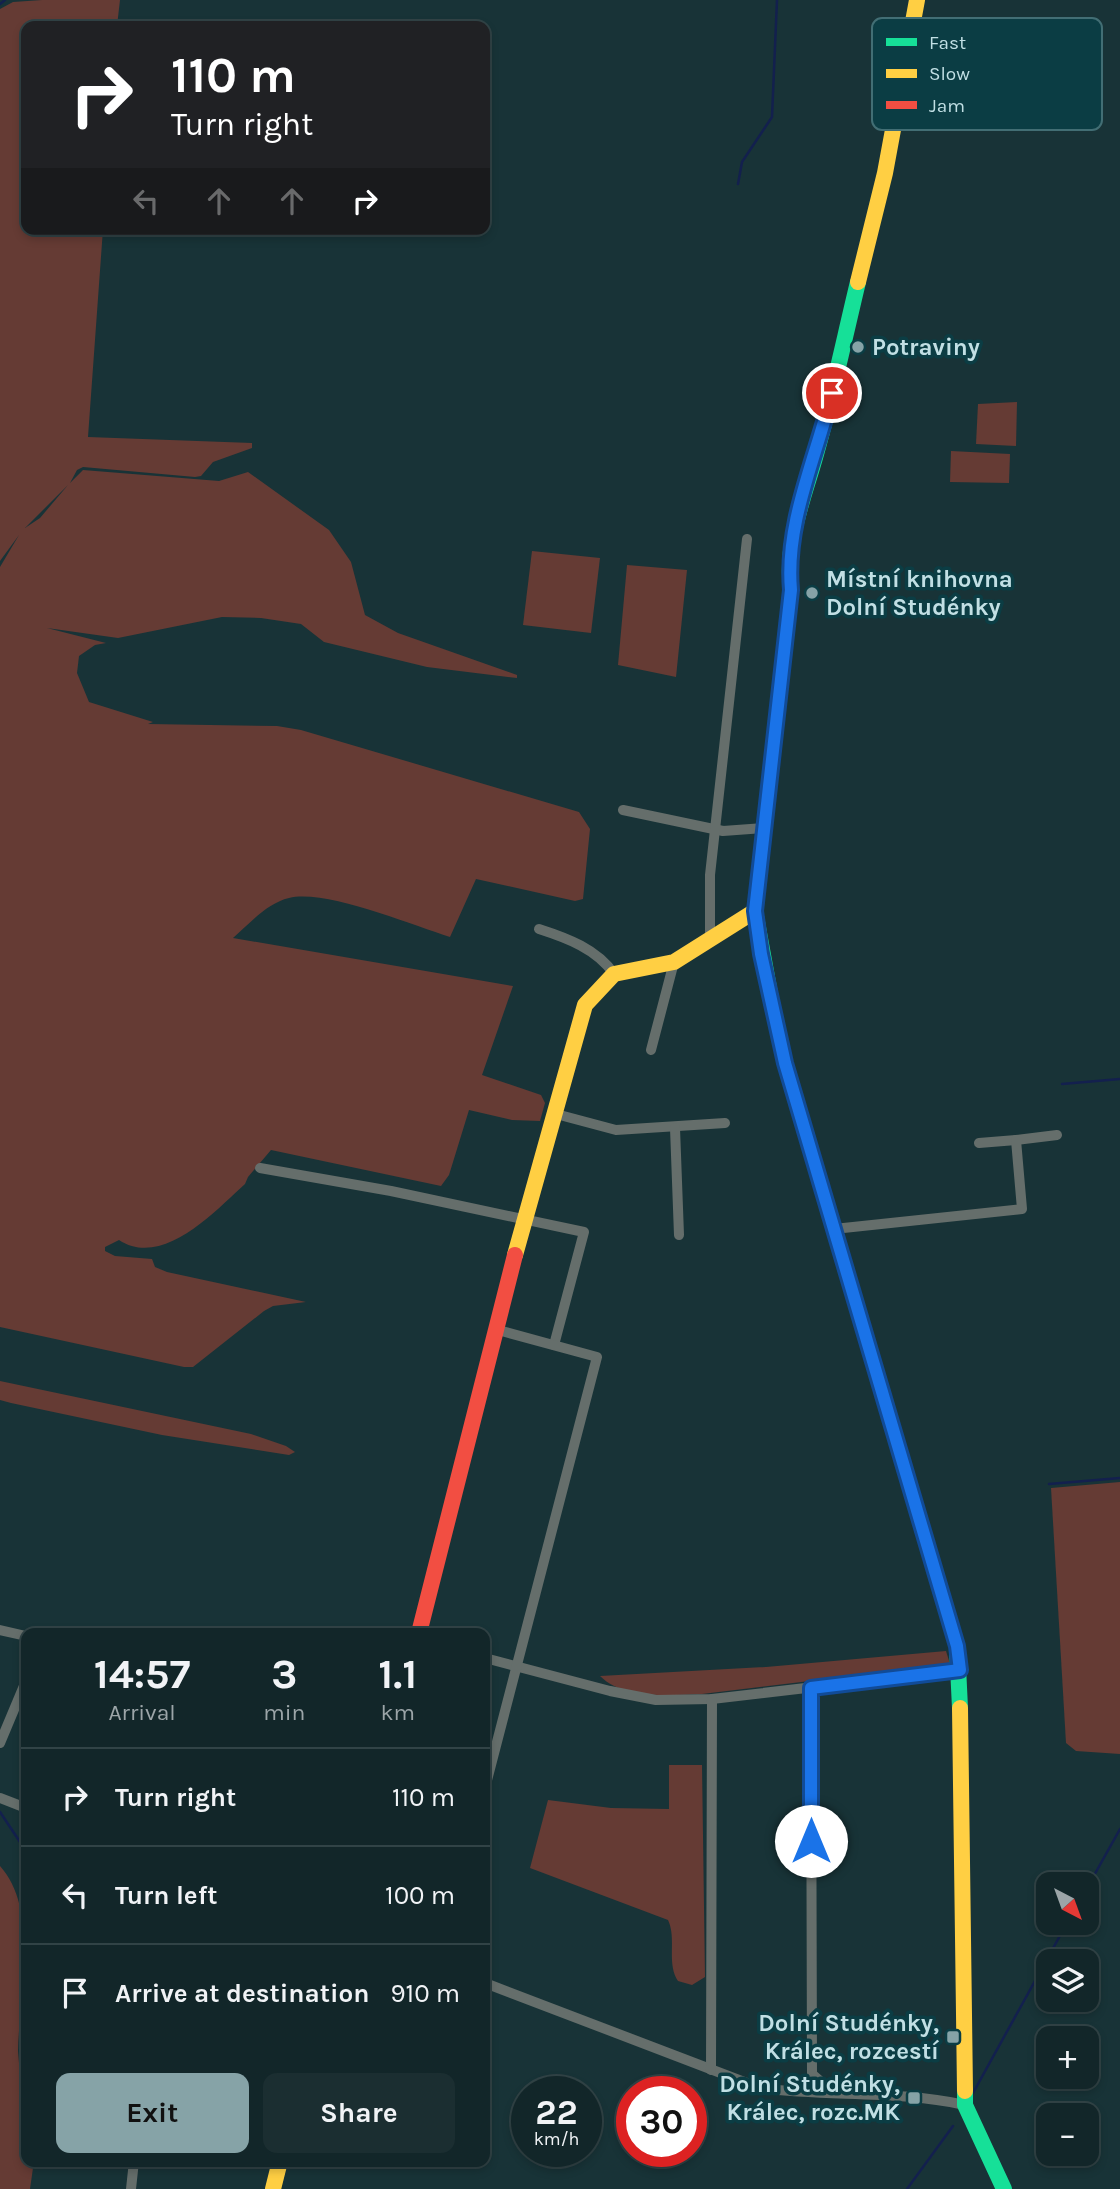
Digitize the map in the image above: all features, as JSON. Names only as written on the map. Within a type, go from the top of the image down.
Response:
[{"type":"street","points":[[914,18],[917,0]]},
{"type":"street","points":[[893,130],[885,173],[816,454],[791,535],[788,564],[791,590],[755,911],[761,954],[785,1063],[957,1646],[960,1670],[965,2105],[1004,2189]]},
{"type":"street","points":[[715,939],[710,932],[710,876],[747,539]]},
{"type":"street","points":[[623,810],[715,830],[764,828]]},
{"type":"street","points":[[420,1628],[524,1218],[556,1114],[568,1058],[585,1005],[614,974],[674,962],[715,939],[736,921],[755,911]]},
{"type":"street","points":[[539,929],[564,937],[589,951],[605,961],[614,974]]},
{"type":"street","points":[[651,1050],[674,962]]},
{"type":"street","points":[[556,1114],[616,1130],[725,1123]]},
{"type":"street","points":[[675,1128],[679,1235]]},
{"type":"street","points":[[979,1143],[1057,1135]]},
{"type":"street","points":[[834,1229],[1022,1209],[1016,1140]]},
{"type":"street","points":[[260,1168],[524,1218],[583,1232],[554,1345]]},
{"type":"street","points":[[490,1769],[597,1357],[498,1329]]},
{"type":"street","points":[[0,1630],[21,1635]]},
{"type":"street","points":[[490,1659],[656,1700],[712,1699],[960,1670]]},
{"type":"street","points":[[811,1688],[812,2074],[833,2092]]},
{"type":"street","points":[[0,1743],[21,1694]]},
{"type":"street","points":[[711,2070],[712,1699]]},
{"type":"street","points":[[0,1711],[12,1716]]},
{"type":"street","points":[[0,1798],[21,1806]]},
{"type":"street","points":[[490,1985],[760,2088],[910,2095],[965,2105]]},
{"type":"street","points":[[131,2189],[133,2167]]},
{"type":"street","points":[[273,2189],[278,2167]]},
{"type":"shaded area","points":[[120,0],[118,21],[21,21],[21,235],[103,235],[88,437],[252,443],[252,448],[213,462],[201,476],[83,467],[77,470],[70,483],[83,470],[219,481],[248,472],[329,530],[351,562],[365,615],[398,633],[517,675],[517,678],[427,667],[324,642],[301,624],[261,618],[222,617],[118,638],[47,628],[106,643],[95,645],[79,656],[77,673],[89,702],[153,722],[148,724],[277,726],[301,730],[579,812],[590,829],[583,899],[575,901],[476,879],[450,937],[346,903],[305,897],[289,898],[266,909],[233,938],[513,986],[482,1075],[541,1095],[545,1103],[540,1121],[512,1120],[469,1110],[449,1175],[441,1186],[271,1150],[245,1184],[188,1233],[153,1247],[136,1247],[119,1240],[105,1247],[105,1251],[115,1256],[152,1259],[155,1267],[167,1272],[306,1302],[273,1306],[264,1311],[193,1367],[0,1327],[0,567],[19,535],[0,561],[0,9],[13,2]],"holes":[[[68,485],[40,518],[25,528]]]},
{"type":"shaded area","points":[[1017,402],[1016,446],[976,444],[978,404]]},
{"type":"shaded area","points":[[951,451],[1010,454],[1009,483],[950,482]]},
{"type":"shaded area","points":[[532,551],[600,558],[591,633],[523,625]]},
{"type":"shaded area","points":[[627,565],[687,570],[676,677],[618,665]]},
{"type":"shaded area","points":[[0,1381],[251,1434],[286,1446],[295,1452],[289,1455],[162,1435],[11,1403],[0,1400]]},
{"type":"shaded area","points":[[1120,1482],[1120,1754],[1076,1751],[1066,1743],[1051,1488]]},
{"type":"shaded area","points":[[946,1651],[950,1664],[702,1694],[634,1693],[610,1684],[600,1676],[766,1667]]},
{"type":"shaded area","points":[[669,1765],[702,1765],[705,1977],[692,1985],[678,1981],[674,1974],[672,1935],[668,1920],[530,1868],[548,1800],[611,1808],[669,1809]]},
{"type":"shaded area","points":[[0,1866],[12,1885],[21,1912],[18,2051],[21,2066],[21,2167],[33,2167],[30,2189],[0,2189]]},
{"type":"waterway","points":[[0,4],[5,0]]},
{"type":"waterway","points":[[738,184],[742,162],[772,117],[777,0]]},
{"type":"waterway","points":[[1062,1084],[1120,1079]]},
{"type":"waterway","points":[[1049,1484],[1120,1478]]},
{"type":"waterway","points":[[0,1812],[21,1844]]},
{"type":"waterway","points":[[1096,1872],[1120,1829]]},
{"type":"waterway","points":[[973,2093],[1060,1936]]},
{"type":"waterway","points":[[907,2189],[953,2126]]},
{"type":"traffic: fast","points":[[771,999],[755,911],[791,590],[793,538],[858,282]]},
{"type":"traffic: fast","points":[[857,1307],[957,1646],[960,1708]]},
{"type":"traffic: fast","points":[[965,2091],[965,2105],[1004,2189]]},
{"type":"traffic: slow","points":[[914,18],[917,0]]},
{"type":"traffic: slow","points":[[858,282],[893,130]]},
{"type":"traffic: slow","points":[[515,1255],[585,1005],[614,974],[674,962],[755,911]]},
{"type":"traffic: slow","points":[[771,999],[785,1063],[857,1307]]},
{"type":"traffic: slow","points":[[960,1708],[965,2091]]},
{"type":"traffic: slow","points":[[273,2189],[278,2167]]},
{"type":"traffic: jam","points":[[420,1628],[515,1255]]},
{"type":"place","name":"Potraviny","points":[[858,347]]},
{"type":"place","name":"Místní knihovna Dolní Studénky","points":[[812,593]]},
{"type":"place","name":"Dolní Studénky, Králec, rozcestí","points":[[953,2037]]},
{"type":"place","name":"Dolní Studénky, Králec, rozc.MK","points":[[914,2098]]},
{"type":"route","points":[[811,1841],[811,1688],[960,1670],[957,1646],[785,1063],[761,954],[755,911],[791,590],[788,564],[791,535],[832,393]]}]
